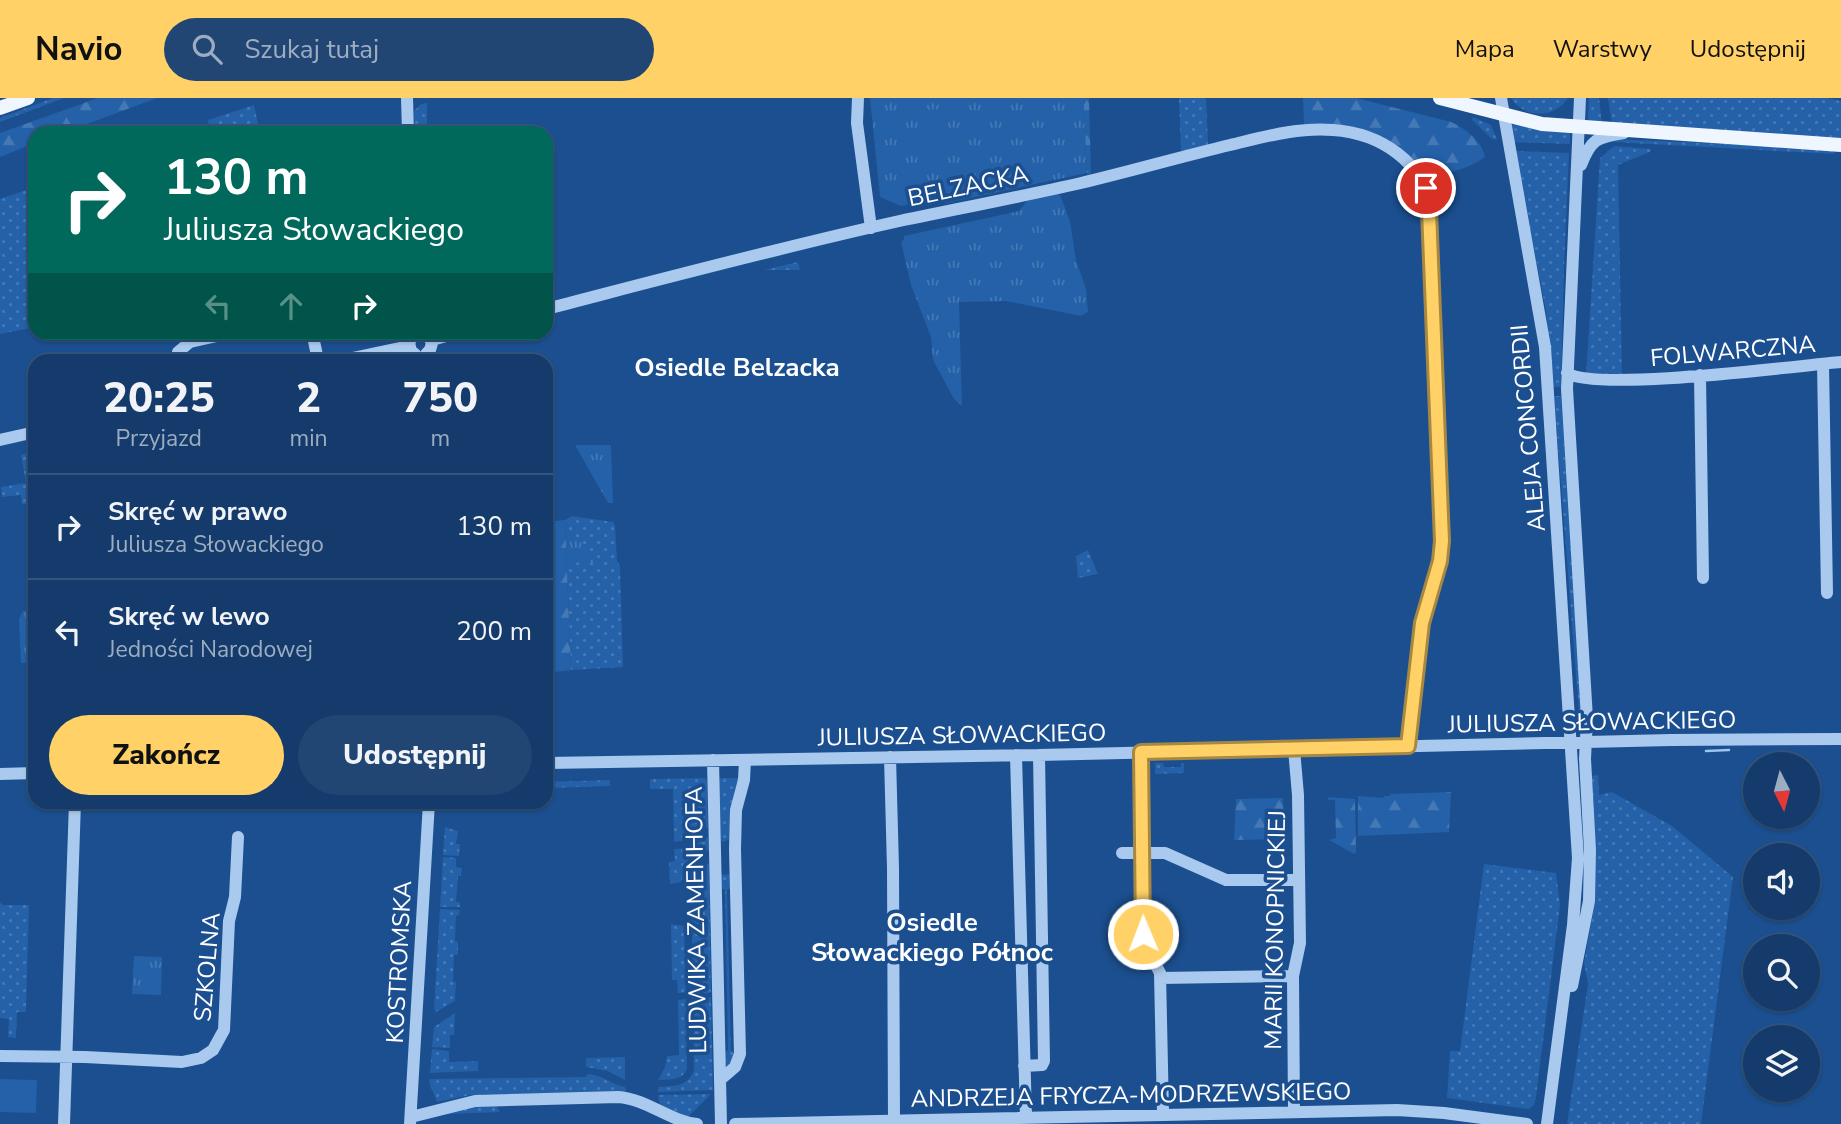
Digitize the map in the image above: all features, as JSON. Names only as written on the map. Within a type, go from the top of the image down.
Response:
[{"type":"main road","points":[[0,108],[27,98]]},
{"type":"main road","points":[[1440,98],[1530,122],[1841,145]]},
{"type":"street","points":[[407,98],[408,126]]},
{"type":"street","points":[[858,98],[857,122],[871,228]]},
{"type":"street","name":"ALEJA CONCORDII","points":[[1501,98],[1545,347],[1572,742],[1578,879],[1554,1068]]},
{"type":"street","name":"ALEJA CONCORDII","points":[[1554,1068],[1589,901],[1590,850],[1585,759],[1587,741],[1567,426],[1580,98]]},
{"type":"street","name":"BELZACKA","points":[[553,307],[871,228],[1081,183],[1286,132],[1320,130],[1359,133],[1380,142],[1420,176],[1429,201],[1442,541],[1440,561],[1422,623],[1408,746]]},
{"type":"street","points":[[1577,175],[1588,148],[1595,141],[1606,136],[1637,131]]},
{"type":"street","points":[[178,354],[190,342],[199,340]]},
{"type":"street","points":[[420,354],[431,348],[430,340]]},
{"type":"street","name":"FOLWARCZNA","points":[[1567,373],[1578,378],[1629,381],[1841,362]]},
{"type":"street","points":[[1823,364],[1827,593]]},
{"type":"street","points":[[1700,374],[1703,578]]},
{"type":"street","points":[[0,440],[28,434]]},
{"type":"street","name":"JULIUSZA SŁOWACKIEGO","points":[[553,763],[1039,755],[1587,741],[1841,739]]},
{"type":"street","name":"MARII KONOPNICKIEJ","points":[[1294,749],[1298,795],[1300,943],[1293,976],[1294,1112]]},
{"type":"street","points":[[1141,752],[1143,937],[1160,973],[1163,1113]]},
{"type":"street","points":[[1016,755],[1024,1066],[1021,1119]]},
{"type":"street","points":[[1024,1066],[1042,1065],[1044,1061],[1039,755]]},
{"type":"street","points":[[890,757],[894,1121]]},
{"type":"street","name":"LUDWIKA ZAMENHOFA","points":[[713,760],[721,1124]]},
{"type":"street","name":"LUDWIKA ZAMENHOFA","points":[[721,1079],[735,1067],[740,1055],[735,849],[737,805],[744,780],[745,760]]},
{"type":"street","points":[[0,774],[28,773]]},
{"type":"street","points":[[1017,790],[1040,789]]},
{"type":"street","points":[[64,1124],[75,809]]},
{"type":"street","name":"KOSTROMSKA","points":[[411,1120],[429,809]]},
{"type":"street","name":"SZKOLNA","points":[[0,1056],[182,1062],[205,1056],[216,1045],[224,1030],[229,921],[234,899],[237,837]]},
{"type":"street","points":[[716,852],[735,849]]},
{"type":"street","points":[[1122,853],[1165,853],[1226,880],[1299,880]]},
{"type":"street","points":[[1020,904],[1042,903]]},
{"type":"street","points":[[1160,978],[1293,976]]},
{"type":"street","points":[[1547,1124],[1554,1068]]},
{"type":"street","points":[[411,1120],[475,1101],[618,1097],[636,1100],[682,1121],[697,1124]]},
{"type":"street","name":"ANDRZEJA FRYCZA-MODRZEWSKIEGO","points":[[735,1124],[974,1121],[1163,1113],[1218,1118],[1294,1112],[1353,1117],[1429,1111],[1527,1124]]},
{"type":"green space","points":[[53,98],[64,98],[0,122],[0,118]]},
{"type":"green space","points":[[98,98],[157,98],[82,126],[28,126],[28,146],[0,157],[0,133]]},
{"type":"green space","points":[[870,98],[1083,98],[1087,173],[946,203],[939,198],[901,206],[880,197]]},
{"type":"green space","points":[[1083,98],[1089,98],[1091,174],[1087,173]]},
{"type":"green space","points":[[1179,98],[1206,98],[1208,145],[1181,152]]},
{"type":"green space","points":[[1303,98],[1356,98],[1451,122],[1472,136],[1481,146],[1485,157],[1456,171],[1439,173],[1423,170],[1400,149],[1366,130],[1346,125],[1304,125]]},
{"type":"green space","points":[[1511,98],[1568,98],[1555,110],[1540,114],[1524,110]]},
{"type":"green space","points":[[1589,98],[1599,98],[1602,123],[1588,122]]},
{"type":"green space","points":[[1608,98],[1826,98],[1841,101],[1841,140],[1612,124]]},
{"type":"green space","points":[[427,103],[427,126],[415,126],[414,111],[421,104]]},
{"type":"green space","points":[[254,105],[258,126],[209,126],[208,120]]},
{"type":"green space","points":[[947,109],[949,149],[923,151],[920,110]]},
{"type":"green space","points":[[1473,117],[1491,125],[1497,140],[1492,139],[1472,120]]},
{"type":"green space","points":[[1510,123],[1570,132],[1570,144],[1513,142]]},
{"type":"green space","points":[[1613,139],[1833,149],[1835,154],[1614,142]]},
{"type":"green space","points":[[1614,146],[1651,149],[1650,152],[1618,165],[1622,378],[1586,376],[1600,158]]},
{"type":"green space","points":[[1515,151],[1569,153],[1561,387],[1553,387],[1546,311]]},
{"type":"green space","points":[[28,189],[28,328],[0,334],[0,199]]},
{"type":"green space","points":[[1054,193],[1060,195],[1070,221],[1076,260],[1086,289],[1088,312],[1081,316],[1006,301],[959,302],[962,406],[954,399],[933,360],[931,337],[911,285],[901,242],[904,236],[1019,211],[1028,199]]},
{"type":"green space","points":[[798,262],[800,270],[764,270]]},
{"type":"green space","points":[[1554,396],[1561,396],[1582,712],[1579,713]]},
{"type":"green space","points":[[575,445],[611,445],[613,503],[608,503]]},
{"type":"green space","points":[[27,453],[28,457],[28,504],[22,504],[21,495],[2,497],[1,487],[26,483],[21,455]]},
{"type":"green space","points":[[572,516],[613,522],[615,526],[617,561],[620,566],[623,667],[571,670],[565,520]]},
{"type":"green space","points":[[565,520],[571,670],[553,672],[553,521]]},
{"type":"green space","points":[[580,541],[593,553],[593,562],[567,563],[566,542]]},
{"type":"green space","points":[[1088,550],[1098,574],[1078,578],[1076,556]]},
{"type":"green space","points":[[23,611],[28,611],[28,662],[21,663],[19,619]]},
{"type":"green space","points":[[1155,763],[1163,763],[1164,767],[1181,767],[1181,763],[1184,763],[1184,773],[1155,774]]},
{"type":"green space","points":[[1598,775],[1599,795],[1612,792],[1672,826],[1733,877],[1701,1124],[1567,1124],[1588,984],[1584,963],[1593,913],[1595,881],[1591,776]]},
{"type":"green space","points":[[705,778],[708,827],[682,841],[674,842],[673,789],[650,789],[650,779]]},
{"type":"green space","points":[[718,778],[740,778],[732,804],[729,839],[724,842],[721,841]]},
{"type":"green space","points":[[610,780],[610,786],[553,788],[553,782]]},
{"type":"green space","points":[[1451,792],[1449,832],[1358,836],[1358,796],[1384,798],[1390,794]]},
{"type":"green space","points":[[1329,797],[1355,799],[1354,854],[1329,840],[1336,838],[1335,800],[1327,800]]},
{"type":"green space","points":[[1283,798],[1284,839],[1234,840],[1236,799]]},
{"type":"green space","points":[[445,827],[458,831],[456,844],[460,844],[459,856],[443,855]]},
{"type":"green space","points":[[708,837],[709,850],[688,861],[681,882],[670,884],[669,862],[675,861],[674,849],[688,848]]},
{"type":"green space","points":[[443,857],[456,858],[456,867],[462,868],[461,876],[458,876],[456,902],[460,902],[460,907],[440,907]]},
{"type":"green space","points":[[701,864],[709,864],[711,993],[694,994],[690,884],[692,873]]},
{"type":"green space","points":[[1484,864],[1556,873],[1560,905],[1536,1097],[1534,1105],[1528,1109],[1447,1098],[1450,1051],[1460,1051]]},
{"type":"green space","points":[[732,874],[731,888],[727,890],[731,1050],[736,1054],[728,1067],[724,1054],[728,1050],[725,890],[721,888],[720,875]]},
{"type":"green space","points":[[0,902],[3,905],[29,905],[26,1012],[17,1012],[16,1038],[8,1037],[9,1019],[0,1018]]},
{"type":"green space","points":[[440,909],[460,910],[456,916],[455,941],[458,942],[458,955],[454,955],[455,1001],[436,1012],[434,1008]]},
{"type":"green space","points":[[671,924],[684,926],[686,993],[678,993],[677,980],[672,980]]},
{"type":"green space","points":[[134,956],[162,957],[161,995],[132,994]]},
{"type":"green space","points":[[711,997],[713,1090],[658,1092],[658,1087],[680,1085],[691,1076],[694,1070],[693,998]]},
{"type":"green space","points":[[686,999],[687,1069],[679,1077],[658,1080],[667,1056],[679,1055],[678,1000]]},
{"type":"green space","points":[[455,1013],[454,1035],[450,1035],[450,1048],[432,1047],[434,1027]]},
{"type":"green space","points":[[432,1049],[449,1051],[449,1062],[478,1061],[478,1071],[430,1073]]},
{"type":"green space","points":[[625,1057],[625,1080],[608,1071],[586,1067],[586,1058]]},
{"type":"green space","points":[[587,1074],[625,1087],[626,1091],[470,1095],[437,1102],[429,1082],[430,1079],[586,1077]]},
{"type":"green space","points":[[0,1079],[37,1080],[36,1113],[0,1112]]},
{"type":"green space","points":[[711,1094],[688,1117],[664,1107],[659,1102],[658,1095]]},
{"type":"green space","points":[[496,1105],[500,1112],[447,1114],[457,1108]]},
{"type":"waterway","points":[[1706,751],[1729,750]]},
{"type":"district","name":"Osiedle Belzacka","points":[[737,367]]},
{"type":"district","name":"Osiedle Słowackiego Północ","points":[[932,937]]},
{"type":"route","points":[[1143,934],[1141,752],[1408,746],[1422,623],[1440,561],[1442,541],[1429,201],[1426,188]]}]
